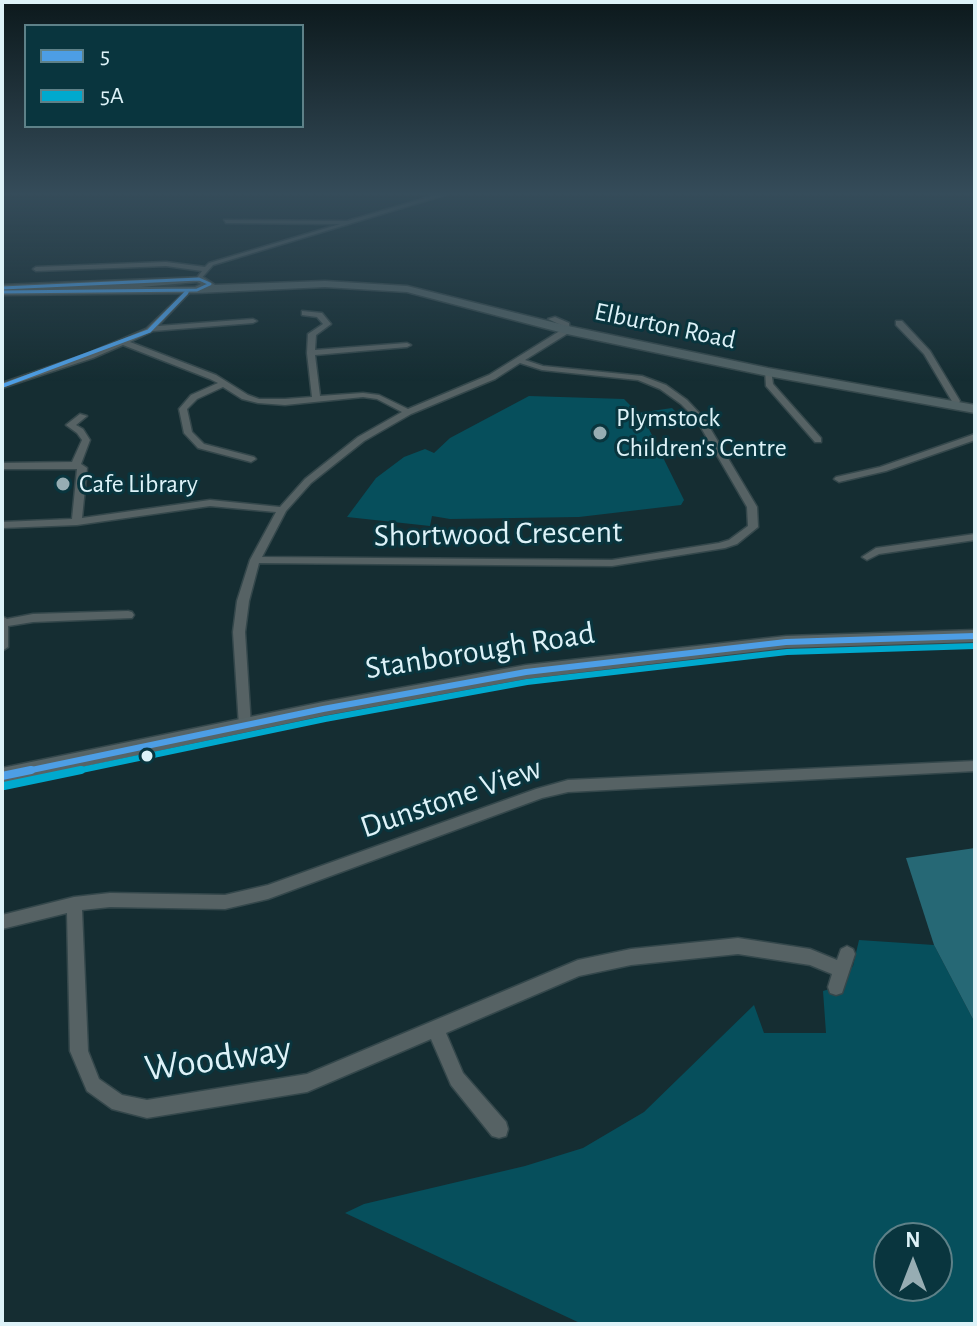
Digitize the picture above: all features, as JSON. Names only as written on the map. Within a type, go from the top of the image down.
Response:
[{"type":"main road","name":"Elburton Road","points":[[196,282],[303,279],[399,283],[769,367],[975,406]]},
{"type":"main road","points":[[2,290],[196,282]]},
{"type":"main road","name":"Elburton Road","points":[[196,282],[407,289],[567,330],[768,372],[975,406]]},
{"type":"street","points":[[152,329],[196,282],[263,257]]},
{"type":"street","points":[[36,269],[166,264],[196,282]]},
{"type":"street","points":[[305,313],[319,315],[327,324],[312,334],[316,400]]},
{"type":"street","points":[[245,726],[239,632],[243,601],[255,560],[282,510],[333,459],[408,412],[492,377],[567,330],[566,325],[552,319]]},
{"type":"street","points":[[2,386],[152,329],[253,321]]},
{"type":"street","points":[[899,323],[927,353],[956,401]]},
{"type":"street","points":[[123,342],[213,377],[258,401],[379,397],[408,412]]},
{"type":"street","points":[[311,353],[407,345]]},
{"type":"street","name":"Shortwood Crescent","points":[[255,560],[612,563],[721,546],[733,542],[753,527],[752,507],[700,418],[684,402],[663,387],[639,378],[542,368],[521,361]]},
{"type":"street","points":[[768,372],[769,384],[818,440]]},
{"type":"street","points":[[223,384],[194,397],[183,409],[188,433],[201,446],[251,459]]},
{"type":"street","points":[[59,432],[83,416]]},
{"type":"street","points":[[70,425],[80,431],[86,440],[76,465]]},
{"type":"street","points":[[840,474],[851,476],[975,437]]},
{"type":"street","points":[[2,466],[76,465],[82,468],[77,522]]},
{"type":"street","points":[[2,525],[77,522],[210,503],[282,510]]},
{"type":"street","points":[[867,557],[876,551],[975,537]]},
{"type":"street","points":[[2,647],[3,622],[128,615]]},
{"type":"street","name":"Stanborough Road","points":[[2,776],[435,687],[613,660],[794,642],[975,636]]},
{"type":"street","name":"Dunstone View","points":[[2,922],[74,904],[110,900],[225,902],[239,899],[268,892],[568,786],[975,766]]},
{"type":"street","name":"Woodway","points":[[74,904],[79,1051],[93,1085],[118,1103],[147,1109],[307,1083],[436,1031],[578,968],[631,957],[738,946],[810,957],[841,971]]},
{"type":"street","points":[[436,1031],[457,1079],[499,1129]]},
{"type":"shaded area","points":[[529,396],[624,399],[638,413],[672,408],[678,414],[645,421],[684,500],[681,505],[579,517],[450,519],[432,516],[430,526],[347,517],[376,478],[404,457],[425,449],[434,453],[450,438]]},
{"type":"shaded area","points":[[975,848],[975,1023],[934,945],[906,858]]},
{"type":"shaded area","points":[[859,940],[934,945],[975,1023],[975,1324],[582,1324],[345,1213],[364,1204],[525,1166],[583,1148],[644,1112],[754,1005],[764,1033],[826,1033],[823,991],[836,987],[853,966]]},
{"type":"transit line","name":"5","points":[[2,288],[199,279],[210,284],[197,290],[2,292]]},
{"type":"transit line","name":"5","points":[[2,386],[149,331],[189,290]]},
{"type":"transit line","name":"5","points":[[2,776],[323,709],[526,672],[786,642],[975,636]]},
{"type":"transit line","name":"5A","points":[[4,786],[325,719],[527,682],[787,652],[975,646]]},
{"type":"place","name":"Plymstock Children's Centre","points":[[600,433]]},
{"type":"place","name":"Cafe Library","points":[[63,484]]}]
